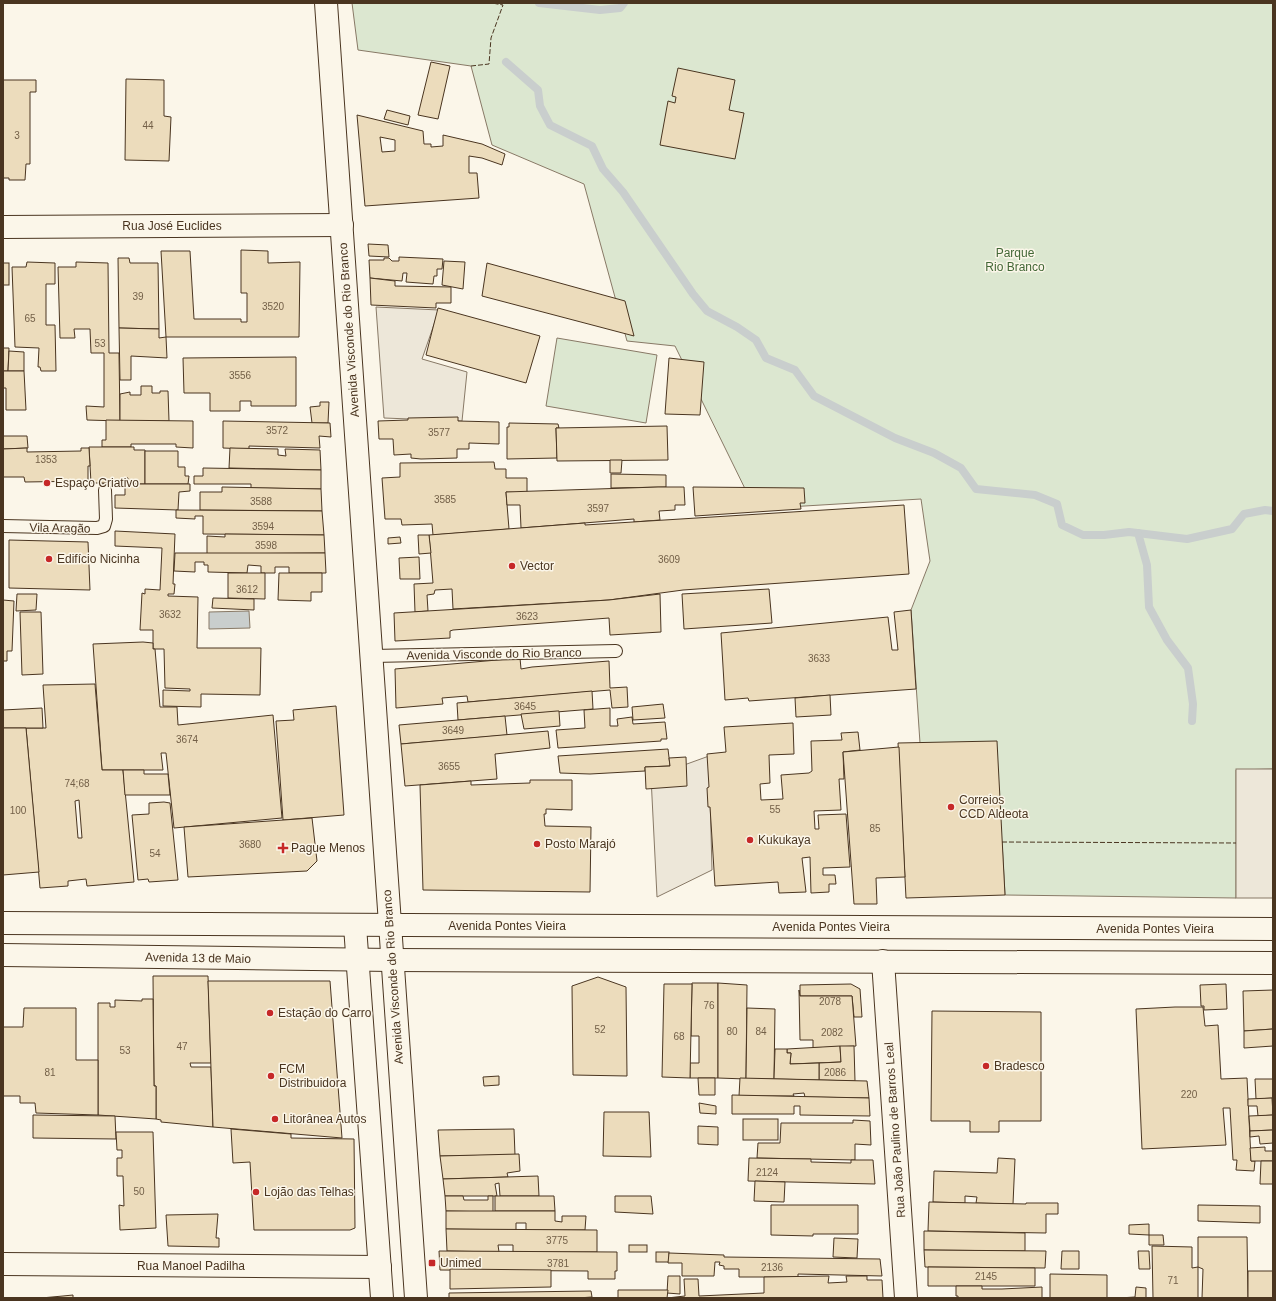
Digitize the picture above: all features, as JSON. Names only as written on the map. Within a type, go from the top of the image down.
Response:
[{"type":"main road","name":"Avenida Visconde do Rio Branco","points":[[326,3],[416,1298]]},
{"type":"main road","name":"Rua José Euclides","points":[[3,227],[342,225]]},
{"type":"main road","points":[[3,923],[389,925]]},
{"type":"main road","name":"Avenida Pontes Vieira","points":[[389,925],[1273,929]]},
{"type":"main road","points":[[355,926],[356,960],[382,1298]]},
{"type":"main road","name":"Avenida 13 de Maio","points":[[3,955],[392,960]]},
{"type":"main road","points":[[392,960],[1273,962]]},
{"type":"main road","name":"Rua João Paulino de Barros Leal","points":[[883,961],[906,1298]]},
{"type":"main road","name":"Rua Manoel Padilha","points":[[3,1264],[380,1267]]},
{"type":"lane","name":"Vila Aragão","points":[[3,526],[97,528],[104,526],[106,519],[105,490]]},
{"type":"lane","name":"Avenida Visconde do Rio Branco","points":[[372,656],[616,651]]},
{"type":"green space","name":"Parque Rio Branco","points":[[352,3],[1273,3],[1273,769],[1236,770],[1236,898],[1005,895],[1002,842],[920,743],[911,610],[930,561],[921,499],[755,509],[675,346],[627,341],[584,184],[492,145],[471,66],[358,50]]},
{"type":"green space","points":[[557,338],[657,355],[646,423],[546,406]]},
{"type":"shaded area","points":[[376,307],[439,310],[422,359],[467,372],[462,421],[384,418]]},
{"type":"shaded area","points":[[249,611],[250,628],[209,629],[209,612]]},
{"type":"shaded area","points":[[709,756],[712,870],[657,897],[651,777]]},
{"type":"shaded area","points":[[1236,769],[1273,769],[1273,898],[1236,898]]},
{"type":"building","points":[[431,62],[450,66],[438,119],[418,115]]},
{"type":"building","points":[[678,68],[735,80],[729,110],[744,113],[735,159],[660,145],[668,101],[675,103],[676,97],[672,96]]},
{"type":"building","points":[[126,79],[164,80],[164,116],[171,117],[169,161],[125,160]]},
{"type":"building","points":[[3,80],[36,80],[36,92],[30,92],[30,164],[26,164],[25,180],[9,180],[9,178],[3,178]]},
{"type":"building","points":[[387,110],[410,116],[408,125],[384,119]]},
{"type":"building","points":[[357,115],[423,131],[424,144],[431,144],[431,147],[443,146],[443,135],[482,144],[505,154],[502,165],[482,158],[469,156],[469,173],[477,173],[479,198],[365,206]],"holes":[[[380,137],[395,140],[395,151],[382,152]]]},
{"type":"building","points":[[368,244],[388,245],[389,257],[369,256]]},
{"type":"building","points":[[241,250],[268,251],[268,263],[300,262],[299,337],[166,337],[161,251],[190,251],[194,319],[241,319],[241,322],[247,322],[247,293],[241,293]]},
{"type":"building","points":[[399,257],[443,259],[442,269],[437,269],[437,276],[434,276],[433,284],[406,282],[407,273],[403,273],[402,281],[370,278],[369,260],[384,260],[384,258],[389,258],[392,261],[399,261]]},
{"type":"building","points":[[118,258],[129,258],[130,263],[158,263],[159,329],[119,328]]},
{"type":"building","points":[[444,261],[465,262],[463,289],[442,285]]},
{"type":"building","points":[[27,262],[55,263],[55,284],[46,284],[46,325],[55,325],[56,371],[41,371],[40,367],[38,367],[39,348],[15,347],[12,267],[26,267]]},
{"type":"building","points":[[76,262],[108,263],[109,353],[119,353],[120,421],[87,420],[86,406],[104,407],[104,353],[91,353],[90,329],[74,329],[75,338],[60,338],[58,267],[76,267]]},
{"type":"building","points":[[3,263],[9,263],[9,285],[3,285]]},
{"type":"building","points":[[487,263],[625,301],[634,336],[482,296]]},
{"type":"building","points":[[370,278],[395,281],[395,286],[451,287],[451,303],[436,303],[436,308],[371,305]]},
{"type":"building","points":[[438,308],[540,336],[526,383],[426,355]]},
{"type":"building","points":[[119,328],[159,329],[159,338],[166,337],[167,358],[131,356],[131,380],[120,380]]},
{"type":"building","points":[[3,348],[9,348],[8,371],[3,371]]},
{"type":"building","points":[[9,351],[24,352],[24,371],[8,371]]},
{"type":"building","points":[[296,357],[296,406],[251,406],[251,401],[240,401],[240,411],[210,411],[210,393],[184,393],[183,358]]},
{"type":"building","points":[[669,358],[704,362],[700,415],[665,414]]},
{"type":"building","points":[[3,371],[24,371],[26,410],[6,410],[6,388],[3,388]]},
{"type":"building","points":[[141,386],[152,386],[152,393],[168,391],[169,421],[120,421],[120,394],[130,392],[130,395],[141,395]]},
{"type":"building","points":[[320,402],[329,402],[328,423],[312,423],[310,407],[320,406]]},
{"type":"building","points":[[458,417],[458,421],[499,422],[499,444],[469,443],[469,449],[457,449],[457,458],[421,459],[411,458],[411,454],[394,455],[393,439],[379,439],[378,421],[408,420],[408,418]]},
{"type":"building","points":[[106,420],[193,421],[193,448],[176,447],[176,444],[131,444],[131,447],[102,447],[102,440],[106,440]]},
{"type":"building","points":[[223,421],[330,423],[331,437],[319,436],[320,448],[249,446],[249,449],[223,448]]},
{"type":"building","points":[[509,423],[558,424],[559,428],[556,428],[557,458],[507,459],[507,427],[509,427]]},
{"type":"building","points":[[667,426],[668,460],[557,461],[556,428]]},
{"type":"building","points":[[3,436],[27,436],[28,448],[3,449]]},
{"type":"building","points":[[89,447],[134,447],[134,450],[145,450],[145,484],[128,484],[128,478],[124,478],[124,483],[91,483]]},
{"type":"building","points":[[27,448],[27,452],[81,451],[81,448],[89,448],[90,466],[88,466],[88,481],[25,482],[24,477],[3,477],[3,449]]},
{"type":"building","points":[[230,448],[278,449],[278,455],[286,456],[285,449],[320,450],[321,470],[229,468]]},
{"type":"building","points":[[145,451],[178,451],[178,467],[185,467],[185,476],[189,476],[188,484],[145,484]]},
{"type":"building","points":[[610,460],[622,460],[621,473],[610,473]]},
{"type":"building","points":[[494,462],[495,469],[506,469],[506,478],[527,478],[527,493],[506,492],[509,529],[433,535],[432,524],[402,525],[401,519],[385,519],[382,478],[400,477],[400,463]]},
{"type":"building","points":[[203,468],[321,470],[321,489],[251,488],[251,484],[194,484],[194,476],[203,476]]},
{"type":"building","points":[[611,474],[666,475],[666,487],[611,488]]},
{"type":"building","points":[[125,484],[190,484],[190,491],[179,492],[178,510],[115,508],[115,495],[125,495]]},
{"type":"building","points":[[222,487],[321,489],[322,511],[200,510],[200,492],[222,492]]},
{"type":"building","points":[[684,487],[685,505],[675,505],[675,510],[659,511],[660,520],[634,522],[634,519],[521,528],[520,505],[507,505],[506,492]]},
{"type":"building","points":[[693,487],[804,488],[805,503],[800,503],[801,509],[695,516]]},
{"type":"building","points":[[904,505],[909,574],[683,590],[609,600],[453,609],[452,589],[435,590],[434,594],[427,595],[428,611],[415,612],[414,584],[433,583],[429,535],[585,523],[585,525]]},
{"type":"building","points":[[176,510],[322,511],[324,535],[203,534],[203,516],[195,516],[195,519],[176,518]]},
{"type":"building","points":[[115,531],[175,534],[174,594],[168,594],[168,596],[198,597],[197,648],[261,648],[260,695],[201,694],[201,707],[163,706],[163,690],[190,691],[190,689],[165,688],[164,649],[153,649],[153,630],[140,630],[142,593],[145,594],[145,589],[160,590],[162,548],[115,546]]},
{"type":"building","points":[[225,534],[324,535],[325,553],[207,554],[207,536],[225,537]]},
{"type":"building","points":[[418,535],[429,535],[431,553],[419,554]]},
{"type":"building","points":[[400,537],[401,543],[388,544],[388,538]]},
{"type":"building","name":"Edifício Nicinha","points":[[9,540],[88,542],[90,590],[9,588]]},
{"type":"building","points":[[175,553],[325,553],[326,573],[289,573],[289,567],[275,567],[275,573],[261,573],[261,566],[248,565],[247,573],[208,572],[208,565],[204,565],[204,562],[195,562],[195,572],[174,571]]},
{"type":"building","points":[[419,557],[420,579],[400,579],[399,558]]},
{"type":"building","points":[[228,573],[265,573],[265,599],[228,598]]},
{"type":"building","points":[[279,573],[322,573],[322,592],[311,592],[311,601],[278,600]]},
{"type":"building","points":[[769,589],[772,623],[684,629],[682,594]]},
{"type":"building","points":[[17,594],[37,594],[36,610],[16,611]]},
{"type":"building","points":[[660,594],[661,632],[610,635],[609,618],[453,630],[450,631],[450,638],[395,641],[394,613],[609,600]]},
{"type":"building","points":[[213,598],[254,599],[254,610],[212,608]]},
{"type":"building","points":[[3,600],[14,601],[12,651],[7,651],[7,661],[3,661]]},
{"type":"building","points":[[911,610],[916,689],[749,701],[748,698],[725,700],[721,633],[888,617],[892,650],[898,650],[894,612]]},
{"type":"building","points":[[20,612],[41,612],[43,674],[22,675]]},
{"type":"building","points":[[153,643],[153,649],[155,649],[160,707],[177,707],[178,725],[273,715],[282,818],[174,828],[166,753],[161,753],[163,770],[102,770],[93,644]]},
{"type":"building","points":[[520,658],[521,669],[609,661],[610,688],[627,687],[628,707],[612,708],[610,690],[468,702],[467,696],[442,698],[443,704],[396,708],[395,669]]},
{"type":"building","points":[[95,684],[102,770],[123,770],[134,882],[87,886],[86,879],[68,881],[68,886],[40,888],[26,728],[46,728],[43,685]],"holes":[[[79,800],[82,838],[78,838],[75,801]]]},
{"type":"building","points":[[592,691],[593,709],[458,720],[457,703]]},
{"type":"building","points":[[830,695],[831,715],[796,717],[795,698]]},
{"type":"building","points":[[663,704],[665,718],[633,720],[632,707]]},
{"type":"building","points":[[336,706],[344,815],[283,820],[276,721],[294,720],[293,710]]},
{"type":"building","points":[[42,708],[43,728],[3,728],[3,710]]},
{"type":"building","points":[[610,708],[610,726],[618,726],[617,719],[632,717],[633,724],[665,722],[667,739],[661,739],[661,741],[558,748],[556,730],[585,728],[584,710]]},
{"type":"building","points":[[559,711],[560,726],[524,729],[521,714]]},
{"type":"building","points":[[505,716],[507,735],[401,744],[399,725]]},
{"type":"building","points":[[793,723],[794,754],[769,755],[770,783],[760,784],[761,800],[783,799],[781,775],[809,773],[812,771],[811,741],[842,740],[841,733],[858,732],[860,750],[843,752],[844,779],[839,779],[841,810],[814,811],[815,829],[819,829],[818,815],[846,814],[850,867],[823,868],[823,875],[835,875],[836,884],[829,884],[829,892],[811,893],[810,857],[802,858],[806,892],[779,893],[778,882],[715,886],[710,807],[708,807],[707,788],[709,787],[707,754],[726,752],[724,727]]},
{"type":"building","points":[[3,728],[26,728],[39,872],[3,875]]},
{"type":"building","points":[[548,731],[550,748],[495,754],[497,779],[405,786],[401,744]]},
{"type":"building","name":"Correios CCD Aldeota","points":[[997,741],[1005,895],[906,898],[898,743]]},
{"type":"building","points":[[899,747],[905,877],[876,878],[877,904],[854,904],[843,752]]},
{"type":"building","points":[[668,749],[670,766],[645,767],[645,771],[590,774],[560,773],[558,756]]},
{"type":"building","points":[[686,757],[687,786],[646,789],[645,767],[670,766],[669,758]]},
{"type":"building","points":[[123,770],[144,770],[144,774],[168,774],[170,795],[125,795]]},
{"type":"building","points":[[530,780],[572,780],[572,810],[546,809],[546,814],[544,814],[545,826],[591,827],[590,892],[423,890],[420,785],[471,781],[471,785],[530,783]]},
{"type":"building","points":[[149,803],[170,803],[178,880],[149,882],[148,879],[138,880],[132,815],[149,814]]},
{"type":"building","points":[[312,818],[317,861],[307,871],[188,877],[184,827]]},
{"type":"building","points":[[153,976],[208,976],[211,1063],[190,1063],[191,1067],[211,1067],[213,1127],[161,1122],[161,1120],[156,1119],[156,1086],[154,1086]]},
{"type":"building","points":[[598,977],[626,987],[627,1076],[573,1075],[572,986]]},
{"type":"building","points":[[208,981],[330,981],[342,1138],[213,1127]]},
{"type":"building","points":[[692,983],[718,983],[718,1078],[690,1078],[690,1063],[699,1063],[699,1036],[691,1036]]},
{"type":"building","points":[[718,983],[747,985],[746,1079],[718,1078]]},
{"type":"building","points":[[664,984],[692,984],[690,1078],[662,1077]]},
{"type":"building","points":[[851,984],[860,989],[862,1017],[854,1017],[852,996],[800,996],[800,985]]},
{"type":"building","points":[[1226,984],[1227,1009],[1204,1010],[1204,1006],[1201,1006],[1200,985]]},
{"type":"building","points":[[799,990],[800,996],[852,996],[856,1046],[813,1048],[813,1040],[800,1040]]},
{"type":"building","points":[[1273,990],[1273,1029],[1244,1031],[1243,991]]},
{"type":"building","points":[[142,999],[153,999],[156,1119],[98,1115],[98,1003],[110,1003],[110,1007],[115,1007],[115,1000],[142,1001]]},
{"type":"building","points":[[1203,1007],[1205,1026],[1218,1025],[1221,1079],[1247,1078],[1251,1161],[1255,1161],[1254,1171],[1236,1170],[1237,1160],[1233,1160],[1230,1108],[1223,1108],[1226,1145],[1142,1149],[1136,1009]]},
{"type":"building","points":[[24,1008],[76,1008],[76,1060],[98,1060],[98,1115],[36,1113],[35,1103],[20,1103],[20,1096],[3,1096],[3,1027],[23,1027]]},
{"type":"building","points":[[747,1008],[775,1009],[774,1079],[746,1079]]},
{"type":"building","name":"Bradesco","points":[[932,1011],[1041,1012],[1041,1121],[999,1121],[999,1132],[970,1132],[970,1121],[931,1121]]},
{"type":"building","points":[[1273,1029],[1273,1046],[1244,1048],[1244,1031]]},
{"type":"building","points":[[840,1046],[841,1062],[790,1064],[791,1053],[787,1053],[787,1049]]},
{"type":"building","points":[[840,1046],[854,1046],[855,1081],[819,1080],[819,1063],[841,1062]]},
{"type":"building","points":[[775,1049],[787,1049],[787,1053],[791,1053],[790,1064],[819,1063],[819,1080],[774,1079]]},
{"type":"building","points":[[499,1076],[499,1085],[484,1086],[483,1077]]},
{"type":"building","points":[[698,1078],[715,1078],[715,1095],[699,1095]]},
{"type":"building","points":[[740,1078],[867,1081],[869,1098],[805,1097],[804,1093],[793,1094],[794,1096],[739,1096]]},
{"type":"building","points":[[1255,1079],[1273,1079],[1273,1098],[1256,1099]]},
{"type":"building","points":[[732,1095],[869,1098],[870,1116],[800,1115],[800,1106],[794,1106],[794,1114],[732,1114]]},
{"type":"building","points":[[1272,1098],[1273,1115],[1258,1116],[1257,1106],[1248,1106],[1248,1099]]},
{"type":"building","points":[[699,1103],[716,1106],[716,1114],[700,1113]]},
{"type":"building","points":[[604,1112],[649,1112],[651,1157],[603,1156]]},
{"type":"building","points":[[33,1115],[115,1116],[116,1139],[33,1138]]},
{"type":"building","points":[[1273,1115],[1273,1130],[1250,1131],[1249,1116]]},
{"type":"building","points":[[743,1119],[778,1119],[778,1140],[743,1140]]},
{"type":"building","points":[[853,1120],[870,1121],[871,1145],[855,1144],[855,1160],[757,1158],[758,1143],[780,1143],[781,1123],[853,1123]]},
{"type":"building","points":[[698,1126],[718,1127],[718,1145],[698,1144]]},
{"type":"building","points":[[231,1129],[291,1134],[291,1138],[354,1139],[355,1228],[350,1230],[254,1230],[250,1162],[233,1163]]},
{"type":"building","points":[[514,1129],[515,1155],[440,1156],[438,1130]]},
{"type":"building","points":[[1273,1130],[1273,1143],[1260,1144],[1259,1136],[1250,1137],[1250,1131]]},
{"type":"building","points":[[116,1132],[153,1132],[156,1228],[120,1230],[119,1205],[124,1206],[123,1176],[117,1176],[117,1158],[122,1158],[122,1150],[117,1150]]},
{"type":"building","points":[[1265,1147],[1265,1151],[1273,1151],[1273,1161],[1251,1161],[1250,1148]]},
{"type":"building","points":[[519,1154],[520,1171],[507,1173],[508,1177],[443,1179],[440,1156]]},
{"type":"building","points":[[749,1158],[811,1159],[811,1162],[851,1163],[851,1160],[873,1160],[875,1184],[748,1181]]},
{"type":"building","points":[[998,1158],[1015,1159],[1013,1204],[976,1203],[977,1197],[965,1196],[965,1203],[933,1202],[934,1171],[997,1173]]},
{"type":"building","points":[[1261,1161],[1273,1161],[1273,1184],[1260,1184]]},
{"type":"building","points":[[538,1176],[539,1196],[500,1196],[499,1183],[495,1184],[497,1196],[445,1196],[443,1179]]},
{"type":"building","points":[[755,1181],[785,1182],[784,1202],[754,1201]]},
{"type":"building","points":[[445,1196],[463,1196],[464,1200],[488,1200],[488,1196],[493,1196],[493,1212],[446,1211]]},
{"type":"building","points":[[495,1196],[554,1196],[555,1211],[495,1211]]},
{"type":"building","points":[[615,1196],[651,1196],[653,1214],[615,1212]]},
{"type":"building","points":[[929,1202],[1026,1204],[1058,1203],[1058,1214],[1046,1214],[1046,1233],[928,1231]]},
{"type":"building","points":[[771,1205],[858,1205],[858,1234],[813,1234],[813,1236],[771,1235]]},
{"type":"building","points":[[1198,1205],[1260,1206],[1260,1223],[1198,1221]]},
{"type":"building","points":[[446,1211],[555,1211],[555,1221],[562,1222],[562,1216],[586,1216],[585,1230],[526,1230],[526,1223],[516,1223],[516,1230],[446,1229]]},
{"type":"building","points":[[218,1214],[216,1238],[219,1238],[219,1247],[168,1246],[166,1215]]},
{"type":"building","points":[[1149,1224],[1149,1235],[1129,1234],[1129,1225]]},
{"type":"building","points":[[446,1229],[597,1230],[597,1252],[513,1252],[513,1245],[498,1245],[499,1252],[447,1251]]},
{"type":"building","points":[[924,1231],[1025,1233],[1025,1251],[924,1250]]},
{"type":"building","points":[[1149,1235],[1163,1235],[1164,1245],[1149,1245]]},
{"type":"building","points":[[1198,1237],[1247,1237],[1248,1298],[1202,1298],[1203,1269],[1198,1267]]},
{"type":"building","points":[[834,1238],[858,1239],[857,1258],[833,1257]]},
{"type":"building","points":[[629,1245],[647,1245],[647,1252],[629,1252]]},
{"type":"building","points":[[1152,1246],[1192,1247],[1192,1268],[1198,1267],[1198,1298],[1153,1298]]},
{"type":"building","points":[[924,1250],[1046,1251],[1045,1268],[925,1267]]},
{"type":"building","points":[[439,1251],[617,1252],[617,1271],[615,1271],[615,1279],[588,1279],[588,1271],[440,1270]]},
{"type":"building","points":[[1062,1251],[1079,1251],[1079,1269],[1061,1269]]},
{"type":"building","points":[[1138,1251],[1149,1251],[1150,1269],[1139,1269]]},
{"type":"building","points":[[656,1252],[669,1252],[669,1262],[656,1262]]},
{"type":"building","points":[[669,1253],[724,1255],[724,1257],[880,1259],[882,1276],[798,1274],[798,1277],[739,1277],[739,1269],[724,1269],[724,1266],[719,1265],[720,1262],[715,1262],[714,1276],[682,1276],[682,1263],[668,1263]]},
{"type":"building","points":[[928,1267],[1035,1268],[1035,1286],[928,1286]]},
{"type":"building","points":[[450,1269],[551,1270],[551,1287],[450,1289]]},
{"type":"building","points":[[1248,1271],[1273,1271],[1273,1298],[1248,1298]]},
{"type":"building","points":[[1050,1274],[1107,1275],[1107,1298],[1050,1298]]},
{"type":"building","points":[[668,1276],[680,1276],[680,1294],[667,1293]]},
{"type":"building","points":[[829,1276],[828,1283],[847,1282],[846,1276],[867,1276],[867,1280],[882,1280],[883,1298],[667,1298],[685,1296],[684,1279],[698,1279],[699,1296],[764,1293],[764,1277]]},
{"type":"building","points":[[956,1286],[982,1286],[982,1289],[1042,1287],[1042,1298],[958,1298],[958,1296],[956,1296]]},
{"type":"building","points":[[1136,1287],[1146,1288],[1146,1298],[1119,1298],[1135,1297]]},
{"type":"building","points":[[618,1290],[668,1290],[667,1298],[618,1298]]},
{"type":"building","points":[[591,1291],[592,1297],[578,1298],[449,1298],[449,1293]]},
{"type":"building","points":[[73,1295],[73,1298],[41,1298],[63,1296]]},
{"type":"waterway","points":[[539,3],[600,10],[620,8],[624,3]]},
{"type":"waterway","points":[[506,62],[538,90],[540,106],[550,125],[592,146],[603,169],[623,192],[693,294],[707,311],[737,327],[756,340],[766,358],[795,370],[814,396],[895,438],[934,453],[961,468],[976,489],[1035,495],[1057,504],[1062,525],[1083,535],[1104,535],[1129,532],[1187,539],[1232,529],[1244,514],[1265,510],[1273,511]]},
{"type":"waterway","points":[[1138,533],[1147,565],[1149,607],[1167,640],[1188,668],[1193,704],[1192,721]]},
{"type":"fence","points":[[471,66],[489,64],[491,38],[503,5],[492,3]]},
{"type":"fence","points":[[1002,842],[1236,843]]},
{"type":"place","name":"Espaço Criativo","points":[[47,483]]},
{"type":"place","name":"Edifício Nicinha","points":[[49,559]]},
{"type":"place","name":"Vector","points":[[512,566]]},
{"type":"place","name":"Correios CCD Aldeota","points":[[951,807]]},
{"type":"place","name":"Kukukaya","points":[[750,840]]},
{"type":"place","name":"Posto Marajó","points":[[537,844]]},
{"type":"place","name":"Pague Menos","points":[[283,848]]},
{"type":"place","name":"Estação do Carro","points":[[270,1013]]},
{"type":"place","name":"Bradesco","points":[[986,1066]]},
{"type":"place","name":"FCM Distribuidora","points":[[271,1076]]},
{"type":"place","name":"Litorânea Autos","points":[[275,1119]]},
{"type":"place","name":"Lojão das Telhas","points":[[256,1192]]},
{"type":"place","name":"Unimed","points":[[432,1263]]}]
